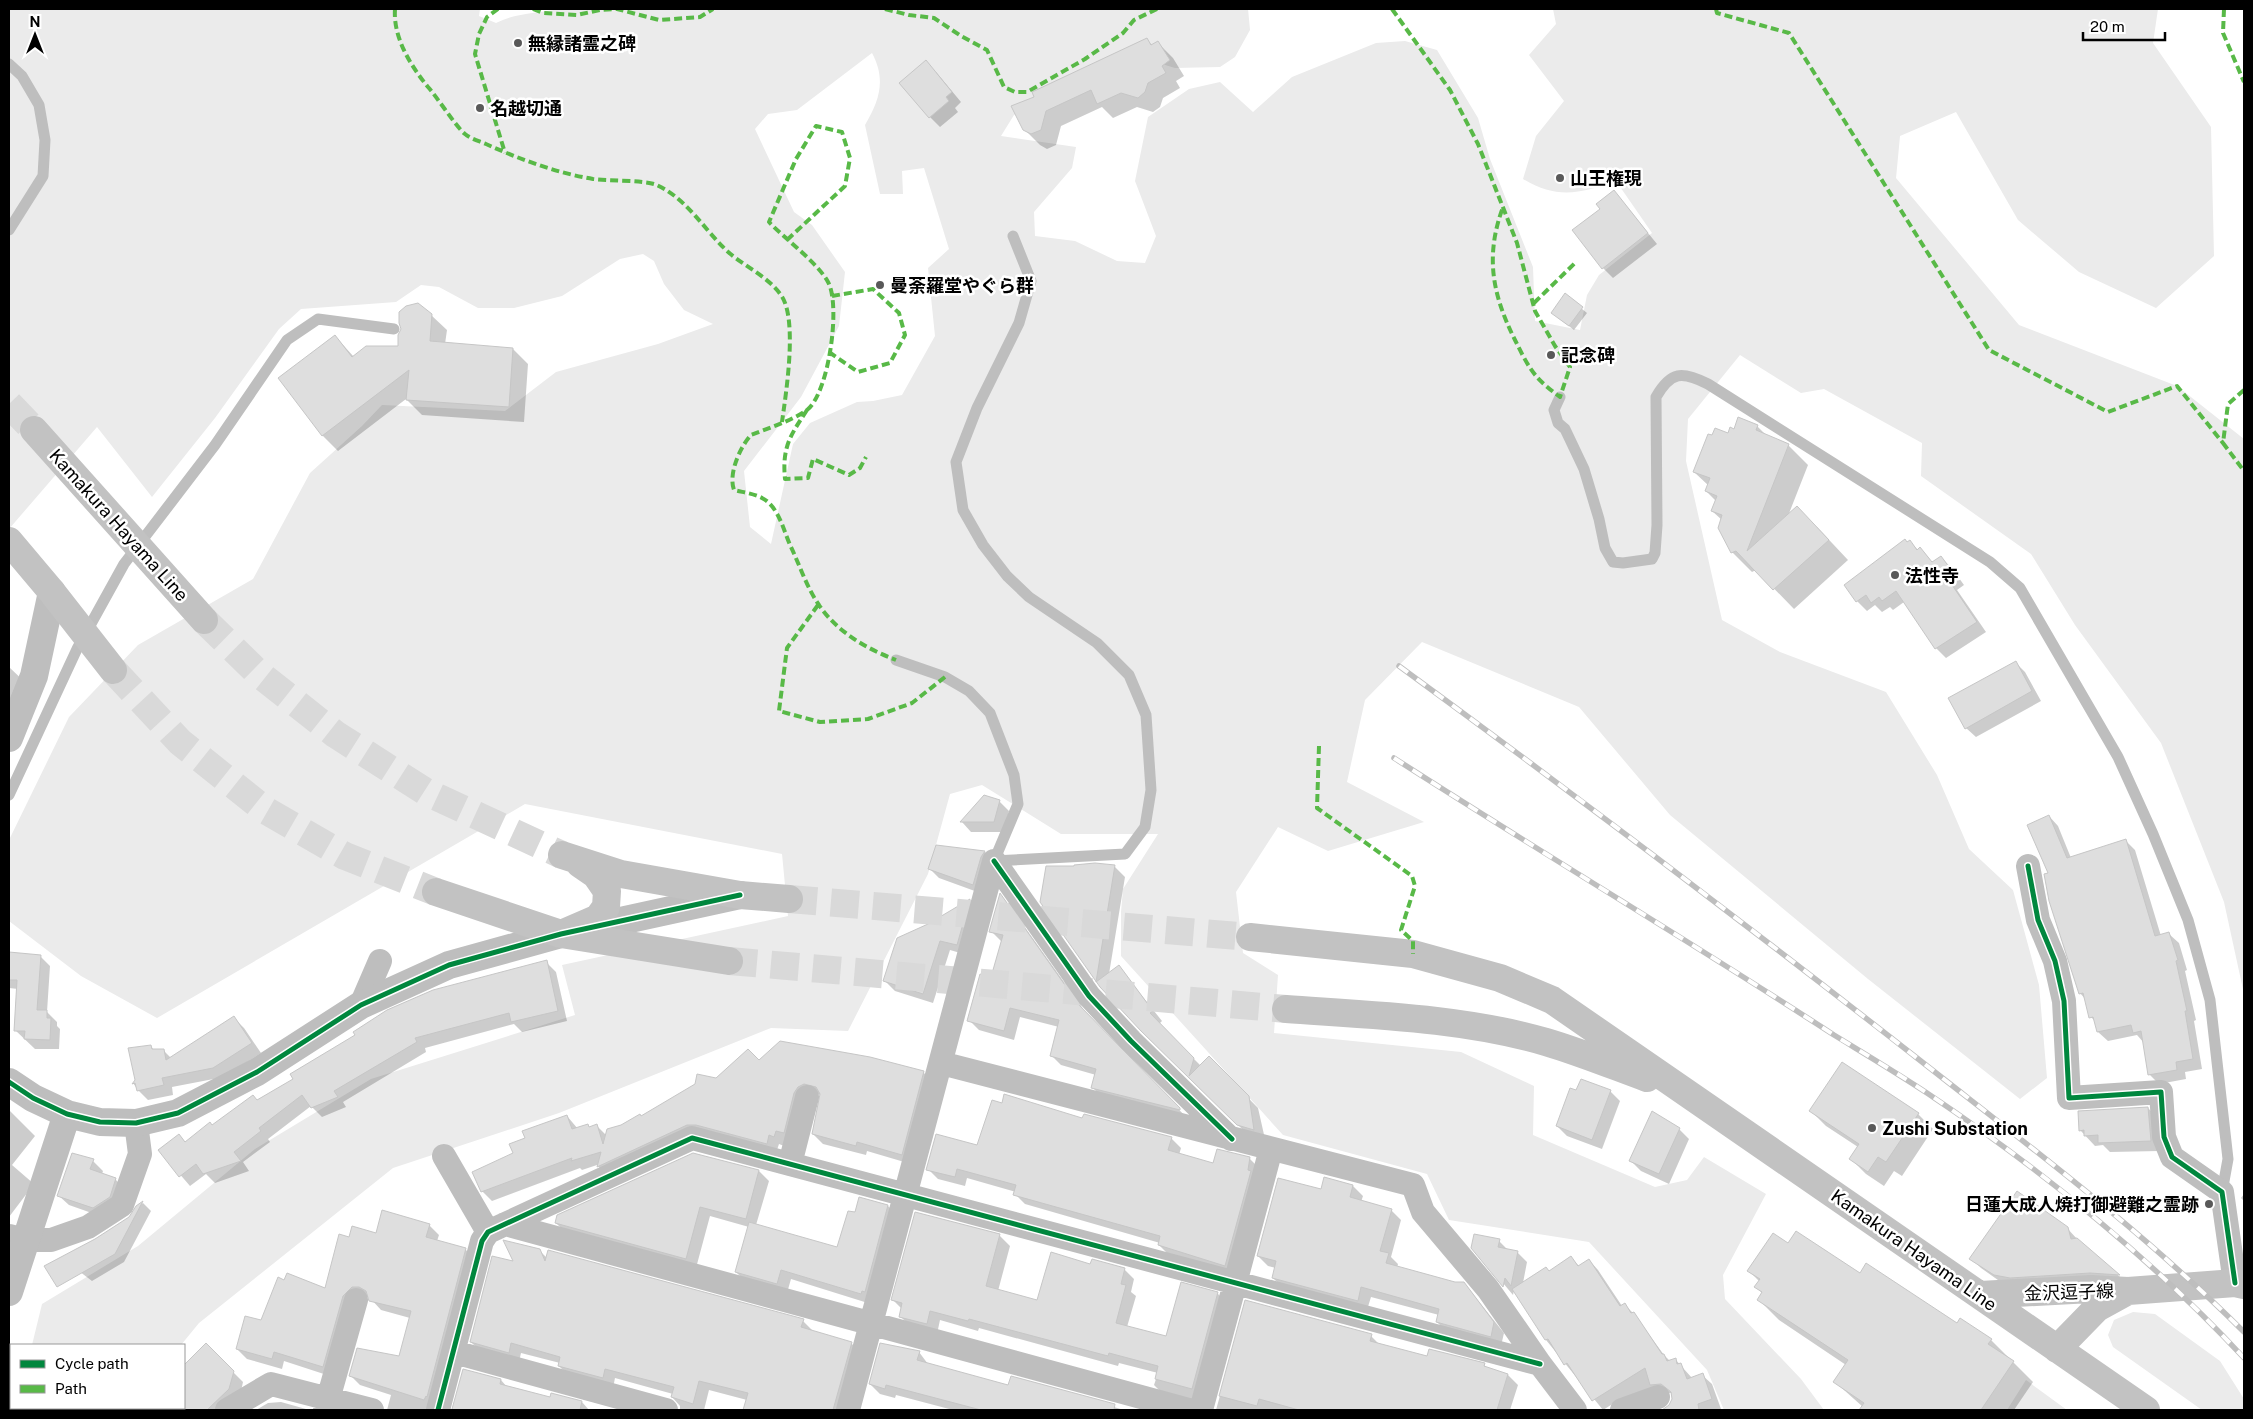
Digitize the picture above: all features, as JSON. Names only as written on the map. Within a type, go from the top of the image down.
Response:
[{"type":"main road","name":"Kamakura Hayama Line","points":[[34,430],[204,620]]},
{"type":"main road","points":[[9,541],[52,592],[112,670]]},
{"type":"main road","points":[[561,934],[598,918],[606,907],[607,891],[596,874],[566,856],[621,874],[740,895],[789,899]]},
{"type":"main road","points":[[436,892],[561,934],[729,961]]},
{"type":"main road","name":"Kamakura Hayama Line","points":[[1250,937],[1413,954],[1500,978],[1552,1000],[2146,1410]]},
{"type":"main road","name":"Kamakura Hayama Line","points":[[1286,1009],[1383,1015],[1467,1025],[1546,1042],[1682,1090]]},
{"type":"main road","name":"金沢逗子線","points":[[1980,1295],[2091,1289],[2128,1291],[2240,1284]]},
{"type":"main road","name":"金沢逗子線","points":[[2057,1350],[2097,1308],[2128,1291]]},
{"type":"street","points":[[9,738],[34,676],[52,592]]},
{"type":"street","points":[[848,1410],[994,861]]},
{"type":"street","points":[[994,861],[1090,996],[1131,1041],[1232,1140]]},
{"type":"street","points":[[2028,866],[2038,920],[2055,961],[2064,1001],[2068,1098],[2161,1092],[2164,1137],[2172,1157],[2222,1192],[2240,1284]]},
{"type":"street","points":[[9,1082],[33,1098],[68,1114],[100,1122],[136,1123],[178,1113],[257,1072],[361,1005],[449,965],[561,934],[740,895]]},
{"type":"street","points":[[361,1005],[380,961]]},
{"type":"street","points":[[941,1063],[1232,1140],[1413,1185],[1422,1212],[1488,1289],[1540,1364],[1575,1410]]},
{"type":"street","points":[[790,1164],[807,1097]]},
{"type":"street","points":[[9,1292],[17,1238],[68,1114]]},
{"type":"street","points":[[17,1238],[51,1240],[88,1227],[122,1205],[140,1154],[136,1123]]},
{"type":"street","points":[[438,1410],[482,1241],[497,1228],[692,1138],[1540,1364]]},
{"type":"street","points":[[1201,1410],[1271,1150]]},
{"type":"street","points":[[444,1156],[497,1228],[872,1324],[1189,1410]]},
{"type":"street","points":[[327,1404],[356,1300]]},
{"type":"street","points":[[454,1352],[666,1410]]},
{"type":"street","points":[[227,1410],[271,1384],[327,1404],[372,1410]]},
{"type":"street","points":[[1622,1410],[1658,1397]]},
{"type":"lane","points":[[9,64],[22,76],[39,106],[45,140],[42,176],[9,230]]},
{"type":"lane","points":[[896,660],[944,677],[969,691],[990,713],[1014,774],[1018,804],[994,861],[1125,854],[1145,827],[1151,790],[1146,714],[1129,675],[1097,643],[1029,597],[1007,576],[982,544],[963,510],[956,462],[976,408],[1019,323],[1031,281],[1013,236]]},
{"type":"lane","points":[[9,795],[77,649],[124,564],[215,446],[287,340],[318,319],[394,329]]},
{"type":"lane","points":[[1560,397],[1554,410],[1558,423],[1565,429],[1584,469],[1599,519],[1605,548],[1612,562],[1643,561],[1652,559],[1655,553],[1657,525],[1656,397],[1665,382],[1674,377],[1690,375],[1708,384],[1990,562],[2020,588],[2118,757],[2153,834],[2188,920],[2210,1000],[2228,1160],[2222,1192]]},
{"type":"shaded area","points":[[9,9],[480,9],[479,16],[496,23],[519,15],[560,9],[1248,9],[1250,30],[1235,57],[1220,67],[1175,68],[1146,59],[1047,96],[1014,115],[1001,136],[1076,147],[1072,168],[1034,212],[1035,236],[1075,241],[1117,261],[1145,263],[1156,236],[1135,181],[1148,117],[1189,89],[1220,82],[1253,112],[1292,77],[1376,43],[1405,41],[1437,50],[1478,118],[1490,159],[1533,267],[1535,321],[1580,330],[1587,295],[1599,275],[1652,233],[1616,181],[1592,189],[1559,192],[1547,190],[1523,179],[1536,136],[1564,101],[1529,55],[1556,24],[1553,9],[2158,9],[2153,43],[2211,127],[2214,256],[2156,308],[2079,272],[2018,220],[1956,112],[1900,136],[1896,178],[2019,325],[2177,386],[2244,439],[2244,994],[2224,902],[2161,743],[2075,625],[2031,554],[1921,476],[1922,443],[1824,389],[1801,393],[1740,355],[1688,419],[1686,461],[1722,620],[1780,652],[1886,692],[1937,775],[1969,849],[2013,890],[2039,985],[2047,1078],[2020,1099],[1868,979],[1670,815],[1579,707],[1422,642],[1365,700],[1347,782],[1424,822],[1328,851],[1278,827],[1236,892],[1243,953],[1278,975],[1274,1033],[1461,1052],[1534,1086],[1533,1135],[1655,1187],[1687,1180],[1704,1157],[1766,1194],[1723,1275],[1725,1299],[1801,1379],[1824,1410],[1724,1410],[1707,1370],[1589,1242],[1449,1220],[1427,1174],[1283,1135],[1121,956],[1123,889],[1158,834],[1061,834],[982,785],[950,794],[928,874],[848,1031],[771,1028],[559,1113],[393,1168],[199,1323],[182,1344],[32,1344],[42,1304],[138,1246],[255,1149],[371,1079],[575,1015],[562,965],[788,916],[782,854],[525,804],[157,1018],[81,976],[9,921],[9,840],[69,717],[138,645],[253,579],[310,473],[362,426],[382,405],[505,411],[556,372],[658,344],[713,324],[684,310],[664,284],[654,261],[643,254],[620,259],[562,296],[514,308],[478,308],[439,287],[421,285],[396,302],[301,309],[279,329],[215,418],[152,497],[97,427],[9,529]],"holes":[[[872,53],[879,72],[880,81],[877,98],[865,125],[880,194],[903,194],[902,171],[924,168],[949,249],[928,268],[935,336],[902,395],[857,402],[810,423],[793,444],[771,544],[750,527],[744,471],[801,397],[839,326],[845,272],[812,225],[794,212],[755,129],[768,114],[797,110]]]},
{"type":"shaded area","points":[[2133,1312],[2155,1314],[2220,1361],[2244,1399],[2243,1410],[2202,1410],[2113,1347],[2108,1335],[2114,1320]]},
{"type":"shaded area","points":[[2026,1380],[2067,1410],[2007,1410]]},
{"type":"shaded area","points":[[19,1409],[130,1409],[129,1410]]},
{"type":"building","points":[[1147,38],[1151,45],[1158,41],[1170,60],[1162,66],[1166,73],[1148,83],[1145,92],[1138,98],[1121,93],[1097,104],[1091,90],[1046,111],[1041,130],[1031,134],[1023,130],[1011,106],[1034,97],[1032,92]]},
{"type":"building","points":[[926,60],[952,92],[946,97],[949,101],[929,118],[899,83]]},
{"type":"building","points":[[1614,190],[1648,233],[1602,269],[1572,230],[1600,209],[1596,204]]},
{"type":"building","points":[[1565,293],[1583,307],[1569,326],[1551,313]]},
{"type":"building","points":[[418,303],[432,314],[430,341],[513,348],[509,407],[406,400],[409,370],[322,436],[278,378],[335,335],[352,357],[366,346],[398,346],[398,335],[401,329],[399,312],[406,306]]},
{"type":"building","points":[[1738,417],[1758,425],[1756,430],[1789,444],[1747,551],[1797,506],[1829,540],[1773,590],[1736,551],[1731,553],[1718,528],[1722,515],[1711,511],[1717,496],[1705,491],[1710,478],[1693,472],[1708,434],[1712,435],[1715,428],[1728,433],[1730,427],[1734,429]]},
{"type":"building","points":[[1905,539],[1907,542],[1910,540],[1917,550],[1920,547],[1932,562],[1941,556],[1955,575],[1948,579],[1977,622],[1935,649],[1896,591],[1882,601],[1879,597],[1871,603],[1866,595],[1856,602],[1844,585]]},
{"type":"building","points":[[2016,661],[2032,691],[1965,729],[1948,698]]},
{"type":"building","points":[[984,795],[1000,800],[994,822],[960,822]]},
{"type":"building","points":[[2049,815],[2067,858],[2126,839],[2155,936],[2169,932],[2178,960],[2176,961],[2187,1011],[2185,1011],[2193,1059],[2176,1062],[2177,1070],[2148,1075],[2141,1031],[2133,1033],[2131,1025],[2097,1032],[2093,1017],[2089,1018],[2083,993],[2079,994],[2049,901],[2044,874],[2048,873],[2027,825]]},
{"type":"building","points":[[936,845],[985,851],[981,857],[973,885],[928,869]]},
{"type":"building","points":[[1095,863],[1115,865],[1096,981],[1040,902],[1046,866],[1074,866]]},
{"type":"building","points":[[1000,893],[1079,1005],[1180,1110],[1091,1088],[1096,1069],[1050,1056],[1059,1020],[1010,1008],[1004,1031],[967,1021],[980,974],[991,977],[1003,935],[989,932]]},
{"type":"building","points":[[970,899],[957,945],[940,941],[923,994],[883,981],[897,938],[928,924]]},
{"type":"building","points":[[9,952],[41,955],[37,1010],[47,1010],[47,1018],[51,1018],[50,1040],[24,1039],[25,1031],[14,1031],[17,980],[9,980]]},
{"type":"building","points":[[547,960],[558,1011],[511,1022],[509,1013],[415,1038],[417,1042],[334,1091],[338,1097],[311,1108],[302,1095],[259,1128],[261,1131],[234,1152],[241,1161],[203,1174],[196,1164],[179,1177],[158,1150],[179,1134],[185,1142],[210,1122],[212,1125],[253,1095],[257,1100],[293,1079],[290,1074],[355,1035],[353,1032],[387,1010],[433,990]]},
{"type":"building","points":[[1119,965],[1153,1011],[1150,1013],[1194,1058],[1189,1076],[1209,1056],[1249,1096],[1254,1130],[1237,1125],[1141,1031],[1096,982]]},
{"type":"building","points":[[234,1016],[252,1043],[213,1068],[162,1078],[164,1085],[137,1091],[135,1083],[132,1084],[135,1080],[128,1048],[151,1045],[152,1049],[164,1049],[166,1060]]},
{"type":"building","points":[[780,1041],[870,1057],[924,1071],[902,1155],[857,1142],[856,1146],[812,1134],[820,1094],[816,1087],[804,1084],[798,1087],[794,1093],[784,1133],[776,1131],[774,1137],[769,1135],[767,1144],[696,1125],[687,1125],[597,1167],[601,1152],[571,1161],[572,1158],[481,1192],[472,1172],[513,1153],[509,1144],[525,1138],[522,1131],[567,1115],[572,1129],[588,1124],[589,1127],[597,1124],[603,1144],[607,1129],[621,1125],[640,1114],[641,1116],[695,1084],[697,1074],[716,1078],[748,1049],[759,1060]]},
{"type":"building","name":"Zushi Substation","points":[[1842,1062],[1919,1113],[1886,1162],[1878,1157],[1868,1172],[1849,1159],[1859,1144],[1809,1111]]},
{"type":"building","points":[[1581,1079],[1611,1090],[1592,1140],[1556,1126],[1570,1088],[1576,1090]]},
{"type":"building","points":[[1004,1094],[1082,1118],[1084,1114],[1172,1137],[1168,1150],[1213,1163],[1217,1149],[1250,1157],[1248,1170],[1251,1171],[1225,1266],[1158,1245],[1160,1236],[1013,1195],[1016,1185],[957,1169],[955,1177],[926,1170],[936,1134],[977,1145],[992,1100],[1002,1103]]},
{"type":"building","points":[[2148,1107],[2151,1141],[2098,1143],[2098,1135],[2084,1136],[2084,1130],[2079,1131],[2078,1111]]},
{"type":"building","points":[[1652,1111],[1680,1128],[1659,1174],[1629,1161]]},
{"type":"building","points":[[72,1153],[94,1159],[90,1169],[116,1178],[110,1197],[93,1208],[57,1196]]},
{"type":"building","points":[[693,1153],[759,1170],[746,1219],[700,1207],[686,1259],[555,1223],[557,1215]]},
{"type":"building","points":[[1324,1177],[1353,1185],[1350,1197],[1392,1209],[1380,1251],[1389,1253],[1386,1263],[1455,1282],[1464,1282],[1494,1322],[1491,1337],[1436,1322],[1439,1309],[1361,1287],[1358,1301],[1272,1278],[1276,1261],[1257,1256],[1278,1178],[1321,1189]]},
{"type":"building","points":[[2017,1191],[2068,1227],[2071,1239],[2077,1238],[2120,1275],[2090,1273],[2010,1278],[1994,1275],[1969,1259]]},
{"type":"building","points":[[859,1197],[888,1205],[865,1292],[862,1291],[861,1294],[781,1270],[777,1284],[735,1272],[749,1222],[837,1247],[848,1211],[855,1212]]},
{"type":"building","points":[[143,1201],[115,1254],[57,1287],[44,1266],[95,1239],[129,1217],[136,1206]]},
{"type":"building","points":[[382,1210],[430,1224],[426,1237],[466,1248],[427,1397],[424,1400],[349,1376],[357,1348],[399,1356],[411,1311],[369,1301],[366,1291],[359,1287],[352,1287],[343,1296],[323,1367],[274,1352],[272,1359],[236,1349],[245,1316],[261,1320],[278,1277],[284,1280],[287,1273],[325,1288],[339,1234],[349,1237],[352,1226],[376,1233]]},
{"type":"building","points":[[915,1212],[1000,1234],[986,1286],[1037,1300],[1051,1252],[1090,1264],[1092,1259],[1125,1268],[1121,1284],[1126,1285],[1116,1323],[1166,1336],[1181,1282],[1218,1292],[1192,1389],[1155,1379],[1158,1366],[1109,1353],[1108,1356],[969,1319],[968,1321],[930,1311],[927,1324],[899,1317],[902,1303],[891,1300]]},
{"type":"building","points":[[1796,1231],[1860,1273],[1866,1263],[1957,1323],[1960,1318],[1992,1339],[1988,1344],[2014,1361],[1981,1410],[1859,1410],[1864,1403],[1833,1382],[1848,1360],[1757,1300],[1762,1292],[1754,1287],[1760,1279],[1747,1271],[1773,1233],[1788,1243]]},
{"type":"building","points":[[1474,1234],[1500,1239],[1498,1247],[1518,1251],[1511,1286],[1505,1278],[1503,1287],[1471,1248]]},
{"type":"building","points":[[503,1240],[540,1249],[545,1261],[548,1250],[804,1319],[801,1327],[852,1342],[833,1410],[743,1410],[748,1393],[699,1381],[693,1404],[671,1397],[674,1387],[605,1369],[603,1378],[558,1366],[560,1357],[511,1343],[509,1353],[470,1342],[492,1256],[513,1261]]},
{"type":"building","points":[[1571,1256],[1578,1266],[1589,1259],[1620,1306],[1625,1303],[1631,1313],[1634,1312],[1667,1361],[1676,1358],[1677,1364],[1681,1363],[1687,1379],[1703,1373],[1712,1399],[1698,1404],[1699,1410],[1662,1410],[1669,1405],[1672,1399],[1671,1392],[1661,1384],[1650,1385],[1645,1368],[1592,1401],[1567,1363],[1564,1365],[1548,1339],[1545,1340],[1512,1289],[1546,1267],[1549,1271]]},
{"type":"building","points":[[1245,1300],[1372,1334],[1370,1341],[1427,1356],[1429,1349],[1485,1363],[1484,1366],[1508,1374],[1497,1410],[1299,1410],[1259,1399],[1257,1406],[1219,1396]]},
{"type":"building","points":[[206,1343],[234,1371],[229,1389],[207,1410],[184,1410],[185,1364]]},
{"type":"building","points":[[880,1343],[920,1351],[917,1360],[1008,1385],[1011,1376],[1115,1404],[1114,1410],[981,1410],[886,1385],[885,1389],[869,1384]]},
{"type":"building","points":[[463,1369],[501,1379],[500,1384],[550,1397],[551,1393],[582,1401],[580,1410],[452,1409]]},
{"type":"tunnel","points":[[9,404],[34,430]]},
{"type":"tunnel","points":[[204,620],[258,673],[335,734],[426,792],[562,855]]},
{"type":"tunnel","points":[[113,670],[180,742],[265,810],[345,856],[436,892]]},
{"type":"tunnel","points":[[789,899],[1250,937]]},
{"type":"tunnel","points":[[729,961],[1286,1009]]},
{"type":"railway","points":[[1399,666],[1725,909],[2085,1190],[2166,1259],[2244,1332]]},
{"type":"railway","points":[[1394,758],[1904,1078],[1970,1122],[2053,1184],[2133,1250],[2244,1358]]},
{"type":"marked path","points":[[395,9],[397,30],[409,60],[461,131],[467,136],[525,160],[566,173],[593,179],[654,184],[683,203],[730,253],[761,275],[775,288],[786,306],[790,338],[788,375],[782,422]]},
{"type":"marked path","points":[[498,9],[487,17],[479,34],[475,54],[505,153]]},
{"type":"marked path","points":[[533,9],[543,13],[577,15],[600,10],[617,9],[659,20],[700,17],[713,9]]},
{"type":"marked path","points":[[885,9],[909,15],[934,18],[987,50],[1004,87],[1015,92],[1027,92],[1085,59],[1123,33],[1134,20],[1157,9]]},
{"type":"marked path","points":[[1392,9],[1450,90],[1478,144],[1517,243],[1535,311],[1555,346],[1570,367],[1560,397],[1542,382],[1531,369],[1507,323],[1496,291],[1493,258],[1494,242],[1497,225],[1503,207]]},
{"type":"marked path","points":[[1716,9],[1717,13],[1789,33],[1989,350],[2108,412],[2177,386],[2223,443]]},
{"type":"marked path","points":[[2224,9],[2223,33],[2244,82]]},
{"type":"marked path","points":[[787,240],[845,186],[850,158],[842,132],[816,126],[796,159],[769,222],[784,236],[792,244],[801,251],[817,267],[828,282],[832,293],[833,328],[827,368],[815,401],[807,410],[787,421],[751,435],[736,461],[733,484],[734,490],[761,498],[773,508],[804,577],[826,615],[853,639],[874,651],[896,660]]},
{"type":"marked path","points":[[1534,303],[1576,262]]},
{"type":"marked path","points":[[829,352],[858,372],[890,363],[905,335],[899,313],[873,289],[832,296]]},
{"type":"marked path","points":[[2244,390],[2228,404],[2223,443],[2244,471]]},
{"type":"marked path","points":[[807,410],[788,442],[784,468],[785,479],[808,478],[813,459],[849,475],[860,468],[866,457]]},
{"type":"marked path","points":[[818,605],[787,648],[779,711],[820,722],[868,719],[912,703],[945,677]]},
{"type":"marked path","points":[[1319,746],[1317,808],[1412,876],[1415,886],[1401,930],[1413,941],[1413,954]]},
{"type":"cycle path","points":[[994,861],[1089,996],[1131,1041],[1232,1139]]},
{"type":"cycle path","points":[[2028,866],[2038,920],[2055,961],[2064,1001],[2069,1098],[2161,1092],[2164,1137],[2172,1157],[2222,1192],[2235,1283]]},
{"type":"cycle path","points":[[9,1082],[33,1098],[67,1114],[100,1122],[136,1123],[178,1113],[257,1072],[361,1005],[449,965],[561,934],[740,895]]},
{"type":"cycle path","points":[[438,1410],[482,1241],[488,1232],[692,1138],[1540,1364]]},
{"type":"place","name":"無縁諸霊之碑","points":[[518,43]]},
{"type":"place","name":"名越切通","points":[[480,108]]},
{"type":"place","name":"山王権現","points":[[1560,178]]},
{"type":"place","name":"曼荼羅堂やぐら群","points":[[880,285]]},
{"type":"place","name":"記念碑","points":[[1551,355]]},
{"type":"place","name":"法性寺","points":[[1895,575]]},
{"type":"place","name":"Zushi Substation","points":[[1872,1128]]},
{"type":"place","name":"日蓮大成人焼打御避難之霊跡","points":[[2209,1204]]}]
